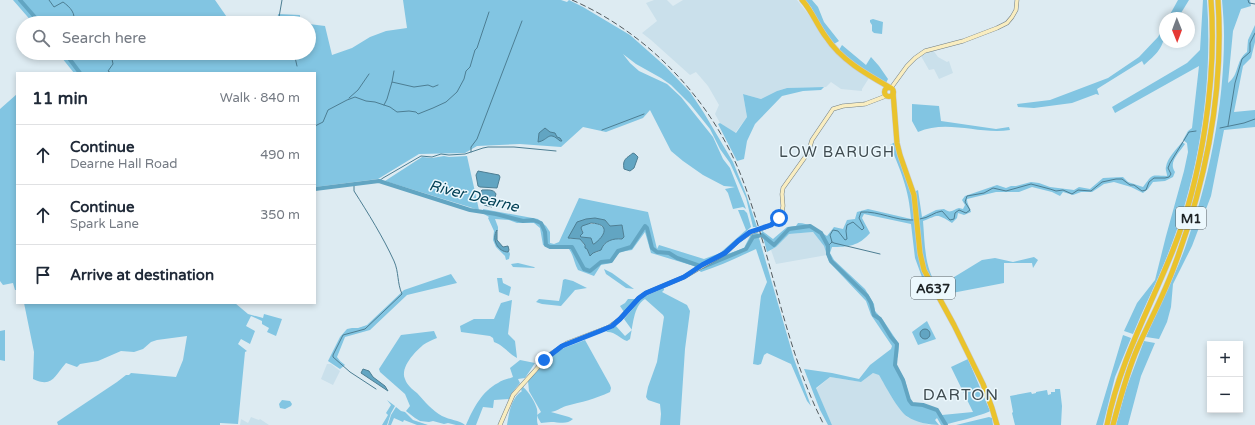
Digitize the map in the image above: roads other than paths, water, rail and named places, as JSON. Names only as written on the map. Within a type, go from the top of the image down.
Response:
[{"type":"highway","points":[[802,0],[835,48],[855,67],[888,92]]},
{"type":"highway","name":"M1","points":[[1107,425],[1118,383],[1128,354],[1173,249],[1192,189],[1206,122],[1211,61],[1211,0]]},
{"type":"highway","name":"M1","points":[[1113,425],[1130,366],[1174,268],[1197,199],[1213,124],[1218,57],[1218,0]]},
{"type":"highway","name":"A637","points":[[888,92],[897,145],[914,195],[920,253],[924,270],[954,325],[983,384],[992,408],[996,425]]},
{"type":"main road","points":[[500,425],[513,395],[549,354],[567,344],[612,326],[639,298],[650,291],[679,279],[725,253],[750,232],[771,225],[781,215],[783,206],[783,188],[806,156],[812,140],[833,109],[843,106],[865,104],[888,92],[907,66],[925,51],[963,41],[1007,23],[1016,10],[1017,0]]},
{"type":"waterway","name":"River Dearne","points":[[20,0],[34,16]]},
{"type":"waterway","points":[[49,0],[54,7],[63,2],[72,11],[74,16]]},
{"type":"waterway","points":[[279,16],[282,0]]},
{"type":"waterway","points":[[1248,0],[1249,3],[1255,4]]},
{"type":"waterway","points":[[316,126],[323,122],[328,110],[355,97],[390,107],[397,112],[409,111],[416,112],[418,114],[446,102],[457,92],[464,79],[466,71],[470,67],[489,12]]},
{"type":"waterway","points":[[471,152],[471,147],[477,139],[522,21]]},
{"type":"waterway","points":[[1228,126],[1235,83],[1242,59],[1250,52],[1250,43],[1255,33]]},
{"type":"waterway","name":"River Dearne","points":[[70,60],[79,72]]},
{"type":"waterway","points":[[110,72],[108,71],[113,64],[112,60]]},
{"type":"waterway","points":[[296,60],[297,66]]},
{"type":"waterway","points":[[392,82],[394,71]]},
{"type":"waterway","points":[[349,98],[358,90],[369,74]]},
{"type":"waterway","points":[[384,105],[392,82],[414,87],[428,85],[433,87],[438,85]]},
{"type":"waterway","points":[[602,130],[644,114]]},
{"type":"waterway","points":[[1220,128],[1255,119]]},
{"type":"waterway","points":[[920,219],[942,211],[950,220],[954,219],[955,213],[959,210],[966,213],[970,210],[965,202],[967,196],[984,193],[993,188],[1006,191],[1031,184],[1056,191],[1063,190],[1072,194],[1078,190],[1091,191],[1102,182],[1122,179],[1142,191],[1146,190],[1149,182],[1154,178],[1169,177],[1171,174],[1168,168],[1170,163],[1189,132],[1196,131]]},
{"type":"waterway","points":[[379,181],[421,156],[432,157],[441,154],[465,154],[488,147],[514,147],[556,151]]},
{"type":"waterway","name":"River Dearne","points":[[316,189],[379,181],[470,210],[496,214],[523,221],[533,220],[541,223],[545,232],[546,245],[550,247],[572,247],[584,269],[590,271],[601,262],[611,261],[618,251],[631,247],[645,226],[647,228],[652,248],[657,252],[669,253],[677,258],[703,267],[746,249],[753,237],[762,235],[774,245],[789,229],[810,226],[821,233],[828,246],[828,254],[831,261],[867,296],[871,303],[874,315],[880,319],[897,344],[895,365],[903,380],[909,400],[912,404],[923,405],[937,410],[946,425]]},
{"type":"waterway","points":[[354,184],[354,191],[370,216],[394,261],[402,294],[365,329],[343,335],[333,357],[350,372],[376,389]]},
{"type":"waterway","points":[[828,246],[832,242],[830,235],[833,230],[838,231],[845,240],[847,239],[847,225],[853,222],[862,230],[864,228],[859,218],[861,212],[913,220]]},
{"type":"waterway","points":[[832,242],[880,254]]},
{"type":"railway","points":[[572,0],[600,14],[651,50],[674,72],[695,96],[713,122],[729,149],[742,178],[753,209],[799,365],[810,395],[824,425]]},
{"type":"district","name":"LOW BARUGH","points":[[837,152]]},
{"type":"district","name":"DARTON","points":[[961,394]]}]
